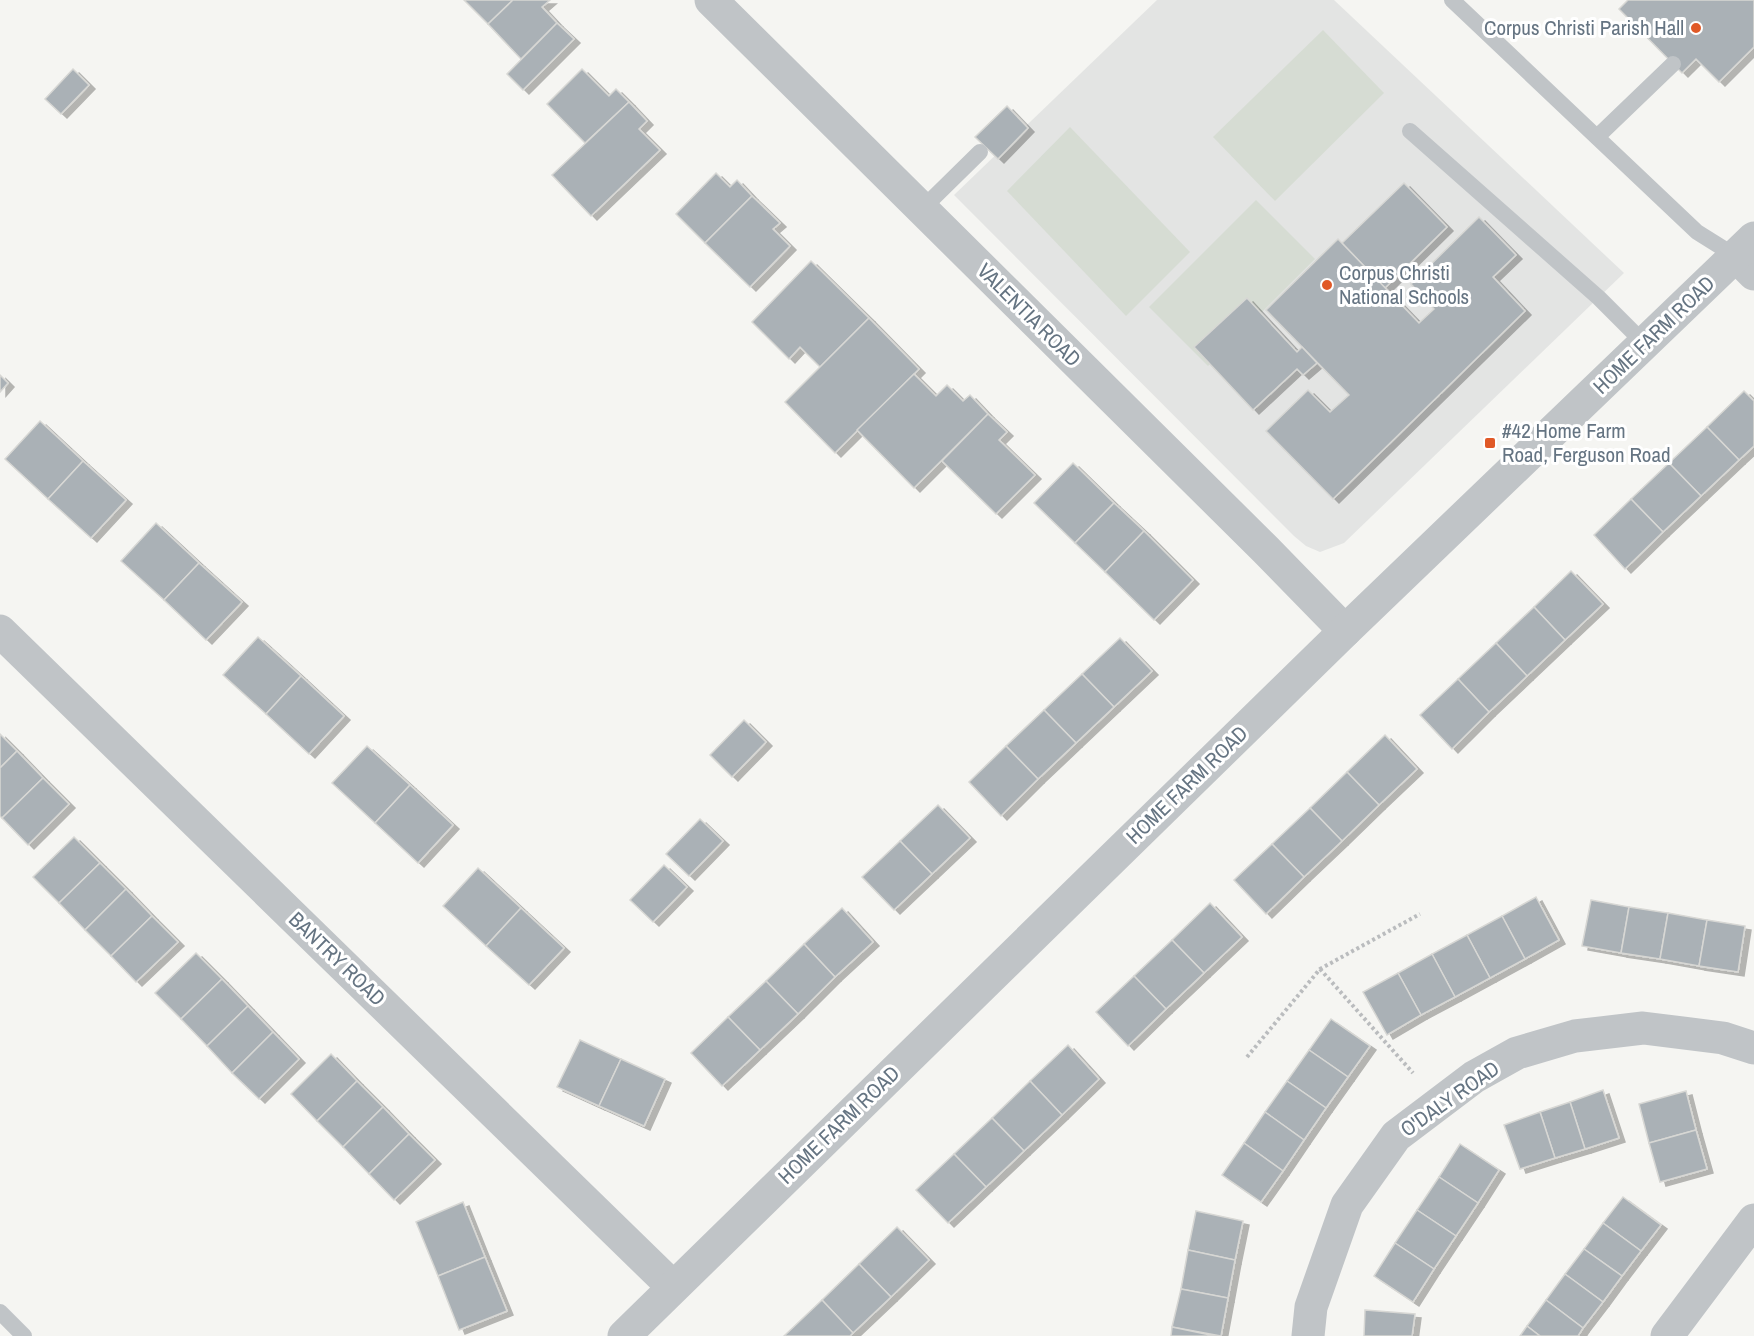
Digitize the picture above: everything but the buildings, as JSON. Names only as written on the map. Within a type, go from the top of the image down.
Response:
[{"type":"street","name":"VALENTIA ROAD","points":[[711,0],[1266,549],[1345,631]]},
{"type":"street","name":"HOME FARM ROAD","points":[[624,1336],[1345,631],[1645,344],[1748,256]]},
{"type":"street","name":"BANTRY ROAD","points":[[0,631],[673,1287]]},
{"type":"street","name":"O'DALY ROAD","points":[[1308,1336],[1311,1307],[1347,1205],[1396,1136],[1474,1077],[1517,1053],[1575,1036],[1643,1028],[1723,1038],[1754,1048]]},
{"type":"street","points":[[1667,1336],[1754,1220]]},
{"type":"lane","points":[[1452,0],[1697,232],[1748,256]]},
{"type":"lane","points":[[1597,137],[1673,64]]},
{"type":"lane","points":[[1410,131],[1599,298],[1645,344]]},
{"type":"lane","points":[[922,209],[980,152]]},
{"type":"lane","points":[[0,1312],[24,1336]]},
{"type":"path","points":[[1247,1057],[1320,969],[1420,914]]},
{"type":"path","points":[[1320,969],[1418,1079]]},
{"type":"shaded area","name":"Corpus Christi National Schools","points":[[1157,0],[1334,0],[1624,273],[1344,543],[1320,552],[1306,546],[1294,536],[954,195]]},
{"type":"shaded area","points":[[1323,30],[1384,93],[1275,201],[1213,137]]},
{"type":"shaded area","points":[[1070,127],[1190,252],[1126,316],[1007,191]]},
{"type":"shaded area","points":[[1256,200],[1315,259],[1208,366],[1149,307]]},
{"type":"place","name":"Corpus Christi Parish Hall","points":[[1696,28]]},
{"type":"place","name":"Corpus Christi National Schools","points":[[1327,285]]},
{"type":"place","name":"#42 Home Farm Road, Ferguson Road","points":[[1490,443]]}]
